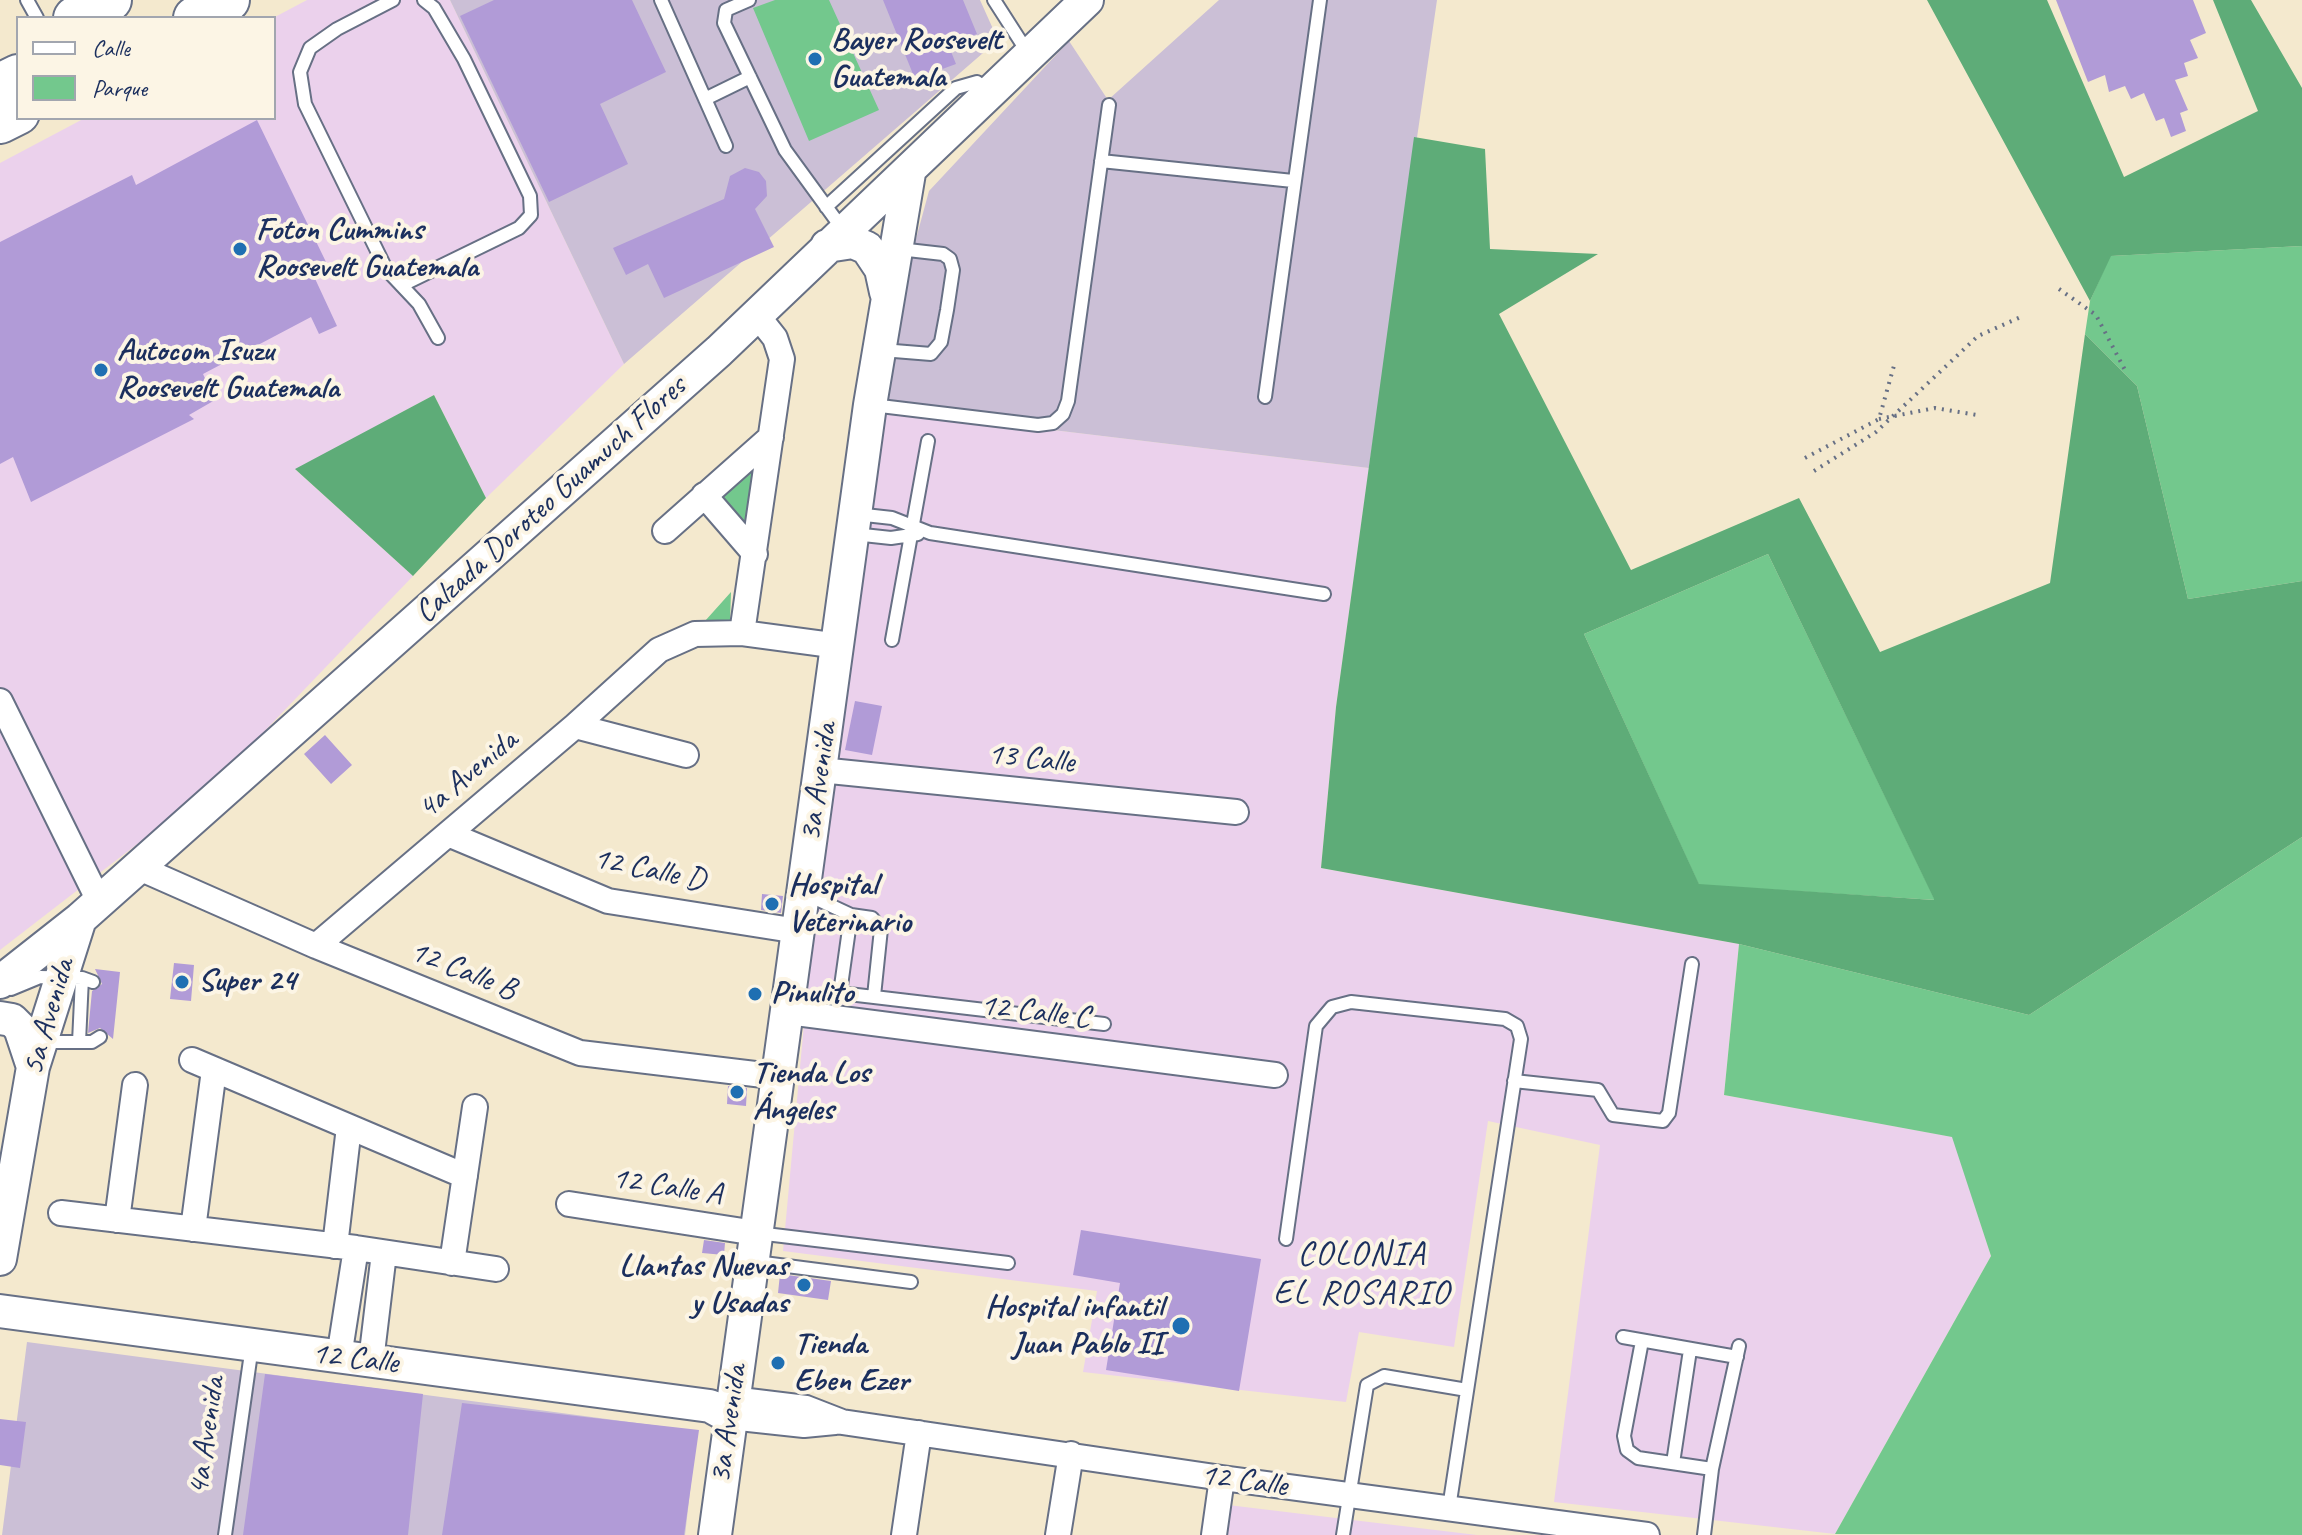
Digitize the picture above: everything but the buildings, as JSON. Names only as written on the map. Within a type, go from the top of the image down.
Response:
[{"type":"highway","points":[[79,16],[110,0]]},
{"type":"highway","points":[[115,16],[135,0]]},
{"type":"highway","points":[[199,16],[228,0]]},
{"type":"main road","name":"Calzada Doroteo Guamuch Flores","points":[[11,983],[137,867],[708,361],[756,314],[832,228],[909,173],[1087,0]]},
{"type":"main road","name":"3a Avenida","points":[[715,1535],[724,1407],[754,1248],[780,1077],[870,405],[909,173]]},
{"type":"main road","points":[[832,228],[867,248],[881,269],[887,299]]},
{"type":"main road","name":"5a Avenida","points":[[0,1257],[36,1055],[78,979],[89,910]]},
{"type":"main road","points":[[0,1018],[12,1020],[20,1028],[36,1055]]},
{"type":"main road","name":"12 Calle","points":[[0,1311],[724,1407]]},
{"type":"street","points":[[742,633],[782,359],[775,338],[756,314]]},
{"type":"street","points":[[665,531],[771,437]]},
{"type":"street","points":[[704,495],[755,554]]},
{"type":"street","name":"4a Avenida","points":[[316,946],[575,726],[659,650],[695,634],[742,633],[839,646]]},
{"type":"street","points":[[0,701],[89,910]]},
{"type":"street","points":[[575,726],[686,755]]},
{"type":"street","name":"13 Calle","points":[[820,770],[1236,812]]},
{"type":"street","name":"12 Calle D","points":[[448,834],[608,901],[798,931]]},
{"type":"street","name":"12 Calle B","points":[[137,867],[316,946],[580,1053],[780,1077]]},
{"type":"street","name":"12 Calle C","points":[[788,1012],[1275,1075]]},
{"type":"street","points":[[193,1229],[203,1065],[465,1176]]},
{"type":"street","points":[[117,1220],[135,1085]]},
{"type":"street","points":[[452,1263],[475,1107]]},
{"type":"street","points":[[339,1357],[349,1295],[346,1247],[349,1127]]},
{"type":"street","name":"12 Calle A","points":[[569,1204],[754,1248]]},
{"type":"street","points":[[61,1213],[346,1247],[496,1269]]},
{"type":"street","points":[[371,1361],[384,1253]]},
{"type":"street","points":[[349,1295],[378,1300]]},
{"type":"street","name":"12 Calle","points":[[724,1407],[804,1425],[842,1422],[1449,1508],[1548,1528],[1647,1535]]},
{"type":"street","points":[[904,1535],[919,1433]]},
{"type":"street","points":[[1058,1535],[1071,1454]]},
{"type":"street","points":[[1214,1535],[1222,1478]]},
{"type":"lane","points":[[393,0],[337,29],[310,48],[300,72],[305,104],[386,269],[419,304],[438,338]]},
{"type":"lane","points":[[402,285],[519,228],[531,215],[530,196],[464,59],[434,8],[424,0]]},
{"type":"lane","points":[[661,0],[726,146]]},
{"type":"lane","points":[[749,0],[726,10],[724,15],[785,150],[832,228],[956,88],[977,82],[992,92]]},
{"type":"lane","points":[[994,0],[1030,55]]},
{"type":"lane","points":[[1265,397],[1320,0]]},
{"type":"lane","points":[[705,99],[750,77]]},
{"type":"lane","points":[[870,405],[1038,425],[1053,423],[1063,414],[1068,401],[1109,105]]},
{"type":"lane","points":[[1101,161],[1293,181]]},
{"type":"lane","points":[[879,349],[931,354],[941,342],[947,310],[953,270],[950,259],[943,254],[896,248]]},
{"type":"lane","points":[[892,640],[928,441]]},
{"type":"lane","points":[[855,524],[892,518],[912,531]]},
{"type":"lane","points":[[855,524],[891,538],[912,531],[930,533],[1324,594]]},
{"type":"lane","points":[[803,893],[851,915],[872,918],[881,929],[874,996]]},
{"type":"lane","points":[[840,993],[851,915]]},
{"type":"lane","points":[[1514,1081],[1598,1090],[1613,1115],[1663,1121],[1669,1113],[1692,964]]},
{"type":"lane","points":[[0,992],[11,983],[40,977],[78,979],[79,1042]]},
{"type":"lane","points":[[0,1006],[11,983]]},
{"type":"lane","points":[[788,1012],[840,993],[1104,1024]]},
{"type":"lane","points":[[1286,1239],[1316,1026],[1332,1007],[1351,1002],[1505,1019],[1517,1026],[1521,1039],[1449,1508]]},
{"type":"lane","points":[[36,1055],[100,1037]]},
{"type":"lane","points":[[754,1248],[1008,1263]]},
{"type":"lane","points":[[754,1248],[911,1282]]},
{"type":"lane","points":[[1623,1337],[1690,1350],[1738,1352],[1712,1469],[1704,1535]]},
{"type":"lane","points":[[1642,1341],[1624,1436],[1627,1450],[1638,1458],[1712,1469]]},
{"type":"lane","name":"4a Avenida","points":[[225,1535],[252,1346]]},
{"type":"lane","points":[[1673,1463],[1690,1350]]},
{"type":"lane","points":[[1343,1535],[1367,1385],[1375,1378],[1384,1376],[1467,1390]]},
{"type":"path","points":[[2059,289],[2096,315],[2126,372]]},
{"type":"path","points":[[1814,471],[1862,444],[1888,418],[1928,387],[1978,336],[2023,316]]},
{"type":"path","points":[[1879,419],[1895,362]]},
{"type":"path","points":[[1805,458],[1879,419],[1935,408],[1977,415]]},
{"type":"shaded area","points":[[307,0],[450,0],[624,364],[486,498],[434,395],[296,470],[413,576],[211,787],[0,950],[0,163],[81,120],[276,120],[276,16]]},
{"type":"shaded area","name":"Bayer Roosevelt Guatemala","points":[[450,0],[980,0],[998,40],[624,364]]},
{"type":"shaded area","points":[[1219,0],[1437,0],[1369,468],[870,408],[929,191],[1069,41],[1108,100]]},
{"type":"shaded area","points":[[870,408],[1369,468],[1336,707],[1321,868],[1739,944],[1724,1095],[1953,1137],[1991,1256],[1835,1534],[1554,1502],[1600,1145],[1488,1121],[1454,1347],[1359,1332],[1346,1402],[1083,1372],[1097,1291],[783,1251],[839,646]]},
{"type":"shaded area","points":[[27,1342],[697,1431],[685,1535],[2,1535]]},
{"type":"shaded area","points":[[1228,1505],[1477,1535],[1224,1535]]},
{"type":"green space","name":"Bayer Roosevelt Guatemala","points":[[775,0],[829,0],[879,110],[809,141],[753,8]]},
{"type":"green space","points":[[1927,0],[2047,0],[2124,177],[2258,111],[2213,0],[2251,0],[2302,88],[2302,246],[2111,256],[2090,301]]},
{"type":"green space","points":[[1414,137],[1485,149],[1490,249],[1598,254],[1499,314],[1631,570],[1799,498],[1880,652],[2050,583],[2085,334],[2137,386],[2188,599],[2302,581],[2302,837],[2029,1015],[1739,944],[1321,868],[1336,707]],"holes":[[[1768,554],[1934,900],[1699,884],[1584,634]]]},
{"type":"green space","points":[[2302,246],[2302,581],[2188,599],[2137,386],[2085,334],[2090,301],[2110,256]]},
{"type":"green space","points":[[434,395],[486,498],[413,576],[295,469]]},
{"type":"green space","points":[[758,464],[743,529],[717,498]]},
{"type":"green space","points":[[1768,554],[1935,900],[1699,885],[1584,634]]},
{"type":"green space","points":[[731,592],[730,623],[705,621]]},
{"type":"green space","points":[[2302,837],[2302,1535],[1835,1534],[1991,1256],[1952,1137],[1724,1095],[1739,944],[2029,1015]]},
{"type":"place","name":"Bayer Roosevelt Guatemala","points":[[815,59]]},
{"type":"place","name":"Foton Cummins Roosevelt Guatemala","points":[[240,249]]},
{"type":"place","name":"Autocom Isuzu Roosevelt Guatemala","points":[[101,370]]},
{"type":"place","name":"Hospital Veterinario","points":[[772,904]]},
{"type":"place","name":"Super 24","points":[[182,982]]},
{"type":"place","name":"Pinulito","points":[[755,994]]},
{"type":"place","name":"Tienda Los Ángeles","points":[[737,1092]]},
{"type":"place","name":"Llantas Nuevas y Usadas","points":[[804,1285]]},
{"type":"place","name":"Hospital infantil Juan Pablo II","points":[[1181,1326]]},
{"type":"place","name":"Tienda Eben Ezer","points":[[778,1363]]},
{"type":"district","name":"COLONIA EL ROSARIO","points":[[1362,1274]]}]
